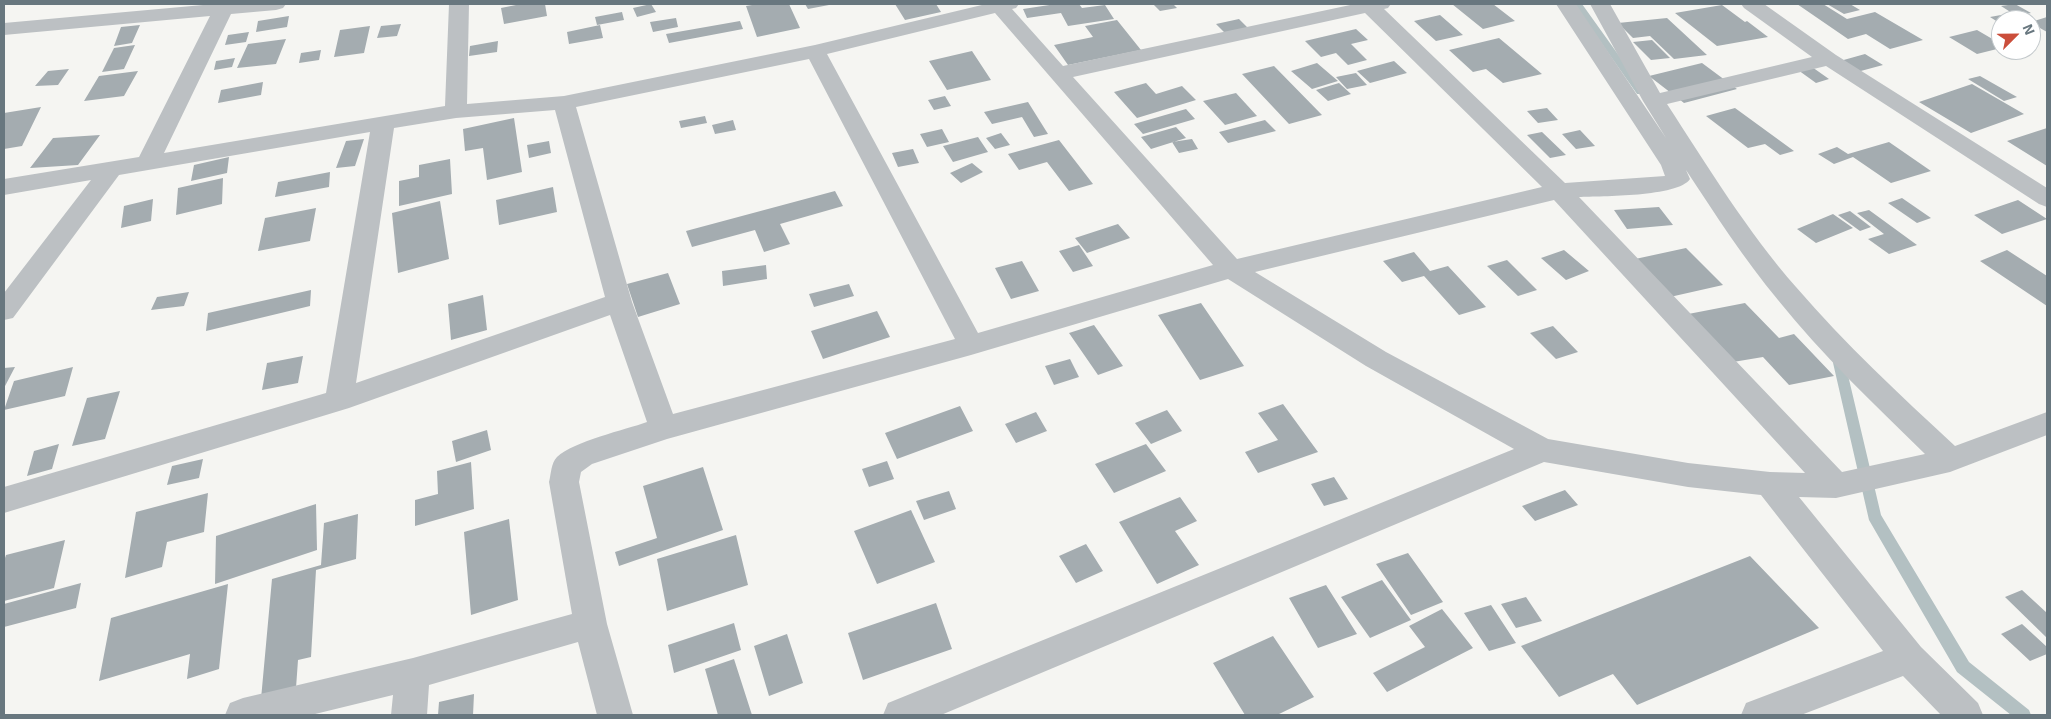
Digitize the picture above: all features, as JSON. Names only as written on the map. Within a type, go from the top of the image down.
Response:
[{"type":"street","points":[[4,29],[224,7],[276,4]]},
{"type":"street","points":[[456,111],[459,4]]},
{"type":"street","points":[[4,187],[456,111],[564,103],[815,51],[1002,4],[1231,269],[1376,359],[1542,450],[1688,475],[1770,484],[1836,486],[1950,460],[2047,423]]},
{"type":"street","points":[[615,715],[590,624],[564,482],[567,466],[582,456],[664,428],[971,345],[1231,269],[1558,191],[1666,184],[1678,179],[1673,165],[1566,4]]},
{"type":"street","points":[[1600,4],[1654,100],[1728,215],[1787,294],[1871,384],[1950,460]]},
{"type":"street","points":[[1751,4],[1830,59],[2047,199]]},
{"type":"street","points":[[1060,73],[1375,5],[1558,191],[1836,486]]},
{"type":"street","points":[[148,162],[224,7]]},
{"type":"street","points":[[815,51],[971,345]]},
{"type":"street","points":[[1654,100],[1830,59]]},
{"type":"street","points":[[564,103],[619,302],[664,428]]},
{"type":"street","points":[[339,400],[383,124]]},
{"type":"street","points":[[4,310],[111,170]]},
{"type":"street","points":[[4,500],[339,400],[619,302]]},
{"type":"street","points":[[901,715],[1542,450]]},
{"type":"street","points":[[1770,484],[1910,658],[1965,715]]},
{"type":"street","points":[[243,715],[413,674],[590,624]]},
{"type":"street","points":[[1759,715],[1884,666],[1910,658]]},
{"type":"street","points":[[409,715],[413,674]]},
{"type":"building","points":[[521,4],[545,4],[547,16],[504,24],[501,8]]},
{"type":"building","points":[[651,4],[656,12],[637,17],[633,8]]},
{"type":"building","points":[[789,4],[800,28],[757,37],[746,6]]},
{"type":"building","points":[[805,4],[829,4],[829,5],[808,9]]},
{"type":"building","points":[[895,4],[936,4],[941,12],[905,20]]},
{"type":"building","points":[[1056,4],[1079,4],[1082,8],[1105,5],[1114,19],[1068,26],[1061,13],[1027,18],[1023,9]]},
{"type":"building","points":[[1153,4],[1173,4],[1177,8],[1160,11]]},
{"type":"building","points":[[1452,4],[1493,4],[1515,21],[1483,29]]},
{"type":"building","points":[[1797,4],[1823,4],[1847,19],[1875,12],[1923,40],[1890,49],[1866,34],[1848,39]]},
{"type":"building","points":[[1827,4],[1850,4],[1860,10],[1844,14]]},
{"type":"building","points":[[2015,4],[2026,10],[2007,10],[2001,6]]},
{"type":"building","points":[[1722,5],[1768,37],[1717,46],[1675,13]]},
{"type":"building","points":[[622,12],[624,20],[597,25],[595,17]]},
{"type":"building","points":[[1440,15],[1463,35],[1436,41],[1414,21]]},
{"type":"building","points":[[289,16],[287,27],[256,32],[258,21]]},
{"type":"building","points":[[2047,17],[2047,32],[2041,29],[2041,19]]},
{"type":"building","points":[[676,18],[678,27],[653,32],[650,22]]},
{"type":"building","points":[[1667,18],[1707,55],[1674,59],[1650,36],[1633,38],[1618,23]]},
{"type":"building","points":[[1239,19],[1250,30],[1227,35],[1216,24]]},
{"type":"building","points":[[1117,20],[1141,50],[1068,65],[1054,45],[1093,37],[1085,26]]},
{"type":"building","points":[[740,21],[743,29],[669,43],[666,34]]},
{"type":"building","points":[[401,24],[397,36],[377,38],[381,26]]},
{"type":"building","points":[[140,25],[132,43],[114,46],[121,27]]},
{"type":"building","points":[[600,25],[603,38],[569,44],[567,32]]},
{"type":"building","points":[[370,26],[364,53],[334,57],[340,30]]},
{"type":"building","points":[[1356,29],[1368,40],[1351,44],[1367,60],[1348,65],[1336,53],[1321,57],[1305,41]]},
{"type":"building","points":[[1977,30],[1991,38],[1991,50],[1977,54],[1949,37]]},
{"type":"building","points":[[249,32],[246,42],[225,45],[228,35]]},
{"type":"building","points":[[1499,38],[1542,74],[1503,83],[1486,69],[1473,72],[1449,50]]},
{"type":"building","points":[[286,39],[276,64],[237,68],[248,44]]},
{"type":"building","points":[[1652,40],[1670,58],[1651,60],[1633,42]]},
{"type":"building","points":[[498,41],[497,52],[469,56],[470,46]]},
{"type":"building","points":[[135,45],[124,69],[102,72],[114,48]]},
{"type":"building","points":[[321,50],[319,60],[299,63],[301,53]]},
{"type":"building","points":[[972,51],[991,80],[947,90],[929,61]]},
{"type":"building","points":[[1865,54],[1883,65],[1857,72],[1840,61]]},
{"type":"building","points":[[235,58],[232,67],[214,70],[216,61]]},
{"type":"building","points":[[1394,61],[1407,73],[1370,83],[1357,71]]},
{"type":"building","points":[[1317,63],[1338,81],[1312,89],[1291,71]]},
{"type":"building","points":[[1702,63],[1737,89],[1684,103],[1649,76]]},
{"type":"building","points":[[1274,66],[1322,115],[1289,124],[1242,74]]},
{"type":"building","points":[[1812,67],[1829,79],[1816,83],[1798,70]]},
{"type":"building","points":[[69,69],[58,85],[35,86],[48,71]]},
{"type":"building","points":[[138,71],[124,96],[84,101],[99,76]]},
{"type":"building","points":[[1356,73],[1367,85],[1347,89],[1336,77]]},
{"type":"building","points":[[1980,76],[2017,97],[2004,101],[1968,79]]},
{"type":"building","points":[[263,82],[261,95],[218,103],[221,90]]},
{"type":"building","points":[[1146,83],[1156,94],[1182,86],[1196,100],[1137,118],[1114,92]]},
{"type":"building","points":[[1339,83],[1351,94],[1328,101],[1316,90]]},
{"type":"building","points":[[1972,84],[2024,114],[1971,133],[1919,102]]},
{"type":"building","points":[[1236,93],[1257,116],[1225,125],[1203,101]]},
{"type":"building","points":[[945,96],[951,106],[934,110],[928,100]]},
{"type":"building","points":[[1028,102],[1048,134],[1034,137],[1022,117],[992,124],[984,112]]},
{"type":"building","points":[[41,107],[22,146],[4,149],[4,113]]},
{"type":"building","points":[[1547,108],[1558,120],[1538,123],[1527,111]]},
{"type":"building","points":[[1735,108],[1794,151],[1780,155],[1765,144],[1748,148],[1706,116]]},
{"type":"building","points":[[1186,109],[1195,119],[1143,134],[1134,124]]},
{"type":"building","points":[[705,116],[707,123],[681,128],[679,121]]},
{"type":"building","points":[[514,118],[522,172],[487,180],[483,148],[465,151],[463,129]]},
{"type":"building","points":[[733,120],[736,130],[715,134],[712,125]]},
{"type":"building","points":[[1265,120],[1276,131],[1228,143],[1219,132]]},
{"type":"building","points":[[1176,127],[1186,138],[1151,149],[1141,137]]},
{"type":"building","points":[[2047,128],[2047,166],[2007,141]]},
{"type":"building","points":[[942,129],[949,142],[927,147],[920,134]]},
{"type":"building","points":[[1580,130],[1595,146],[1576,149],[1562,134]]},
{"type":"building","points":[[1542,132],[1566,155],[1550,158],[1527,135]]},
{"type":"building","points":[[1001,133],[1010,145],[995,149],[986,138]]},
{"type":"building","points":[[100,135],[78,165],[30,168],[53,138]]},
{"type":"building","points":[[978,137],[988,152],[953,162],[943,146]]},
{"type":"building","points":[[364,139],[355,166],[336,168],[346,141]]},
{"type":"building","points":[[1192,139],[1198,149],[1179,153],[1172,142]]},
{"type":"building","points":[[1059,140],[1093,184],[1069,191],[1047,162],[1019,170],[1008,154]]},
{"type":"building","points":[[549,141],[551,153],[529,158],[527,145]]},
{"type":"building","points":[[1889,142],[1931,171],[1891,183],[1853,157],[1834,164],[1818,154],[1837,147],[1848,154]]},
{"type":"building","points":[[913,149],[919,163],[898,167],[892,153]]},
{"type":"building","points":[[229,157],[227,173],[191,181],[194,165]]},
{"type":"building","points":[[450,159],[452,194],[399,206],[399,181],[419,177],[419,165]]},
{"type":"building","points":[[972,163],[983,172],[961,183],[950,173]]},
{"type":"building","points":[[330,172],[329,187],[275,197],[278,182]]},
{"type":"building","points":[[223,178],[222,204],[176,215],[178,188]]},
{"type":"building","points":[[553,187],[557,212],[499,225],[496,200]]},
{"type":"building","points":[[835,191],[843,206],[780,224],[790,244],[764,252],[755,230],[692,247],[686,231]]},
{"type":"building","points":[[1902,198],[1931,218],[1917,223],[1888,203]]},
{"type":"building","points":[[153,199],[151,221],[121,228],[124,206]]},
{"type":"building","points":[[2018,200],[2047,219],[2002,234],[1974,215]]},
{"type":"building","points":[[440,201],[449,259],[398,273],[392,213]]},
{"type":"building","points":[[1659,207],[1673,225],[1627,229],[1614,210]]},
{"type":"building","points":[[316,208],[310,241],[258,251],[265,218]]},
{"type":"building","points":[[1869,210],[1917,245],[1889,254],[1868,239],[1884,234],[1857,213]]},
{"type":"building","points":[[1850,211],[1871,227],[1860,231],[1838,215]]},
{"type":"building","points":[[1833,214],[1853,228],[1816,243],[1797,229]]},
{"type":"building","points":[[1118,224],[1130,238],[1087,253],[1075,238]]},
{"type":"building","points":[[1079,245],[1093,266],[1073,272],[1059,251]]},
{"type":"building","points":[[1686,248],[1723,285],[1661,299],[1626,261]]},
{"type":"building","points":[[1564,250],[1589,271],[1566,280],[1541,258]]},
{"type":"building","points":[[2007,250],[2047,276],[2047,306],[1980,261]]},
{"type":"building","points":[[1414,252],[1430,271],[1448,266],[1486,307],[1459,315],[1424,276],[1402,282],[1383,261]]},
{"type":"building","points":[[1507,260],[1537,290],[1518,296],[1487,266]]},
{"type":"building","points":[[1022,261],[1039,291],[1011,299],[995,268]]},
{"type":"building","points":[[766,265],[767,279],[723,286],[722,271]]},
{"type":"building","points":[[668,273],[680,304],[638,317],[627,284]]},
{"type":"building","points":[[849,284],[854,296],[814,307],[809,294]]},
{"type":"building","points":[[311,290],[310,306],[206,331],[208,313]]},
{"type":"building","points":[[189,292],[184,306],[151,310],[157,297]]},
{"type":"building","points":[[483,295],[487,330],[451,340],[448,304]]},
{"type":"building","points":[[1201,303],[1244,366],[1200,380],[1158,315]]},
{"type":"building","points":[[1745,303],[1779,338],[1794,334],[1834,376],[1789,385],[1763,357],[1721,364],[1678,316]]},
{"type":"building","points":[[877,311],[890,337],[823,359],[811,331]]},
{"type":"building","points":[[1094,325],[1123,366],[1098,375],[1069,333]]},
{"type":"building","points":[[1553,326],[1578,352],[1556,359],[1530,333]]},
{"type":"building","points":[[303,356],[298,383],[262,390],[267,363]]},
{"type":"building","points":[[1070,359],[1079,377],[1054,385],[1045,366]]},
{"type":"building","points":[[15,367],[4,388],[4,368]]},
{"type":"building","points":[[73,367],[65,396],[4,410],[14,381]]},
{"type":"building","points":[[120,391],[105,439],[72,446],[87,398]]},
{"type":"building","points":[[1283,404],[1318,452],[1258,473],[1245,452],[1278,440],[1258,413]]},
{"type":"building","points":[[960,406],[973,431],[897,459],[885,433]]},
{"type":"building","points":[[1167,410],[1182,431],[1151,444],[1135,423]]},
{"type":"building","points":[[1036,412],[1047,431],[1016,443],[1005,424]]},
{"type":"building","points":[[487,430],[491,450],[456,462],[452,441]]},
{"type":"building","points":[[59,444],[52,469],[27,476],[34,451]]},
{"type":"building","points":[[1146,444],[1166,471],[1114,493],[1095,464]]},
{"type":"building","points":[[203,459],[199,478],[167,485],[172,466]]},
{"type":"building","points":[[887,461],[894,479],[869,487],[862,469]]},
{"type":"building","points":[[471,462],[474,509],[415,526],[415,500],[438,494],[437,471]]},
{"type":"building","points":[[703,467],[723,530],[619,566],[615,552],[657,538],[643,486]]},
{"type":"building","points":[[1334,477],[1348,499],[1324,506],[1311,484]]},
{"type":"building","points":[[1565,490],[1578,505],[1535,521],[1522,506]]},
{"type":"building","points":[[949,491],[956,509],[924,520],[916,501]]},
{"type":"building","points":[[208,493],[204,532],[167,542],[162,567],[125,578],[136,512]]},
{"type":"building","points":[[1180,497],[1197,521],[1175,531],[1199,565],[1157,584],[1119,522]]},
{"type":"building","points":[[316,504],[317,550],[215,584],[216,536]]},
{"type":"building","points":[[911,510],[935,562],[877,584],[854,531]]},
{"type":"building","points":[[358,514],[356,559],[316,570],[311,657],[298,660],[296,688],[261,699],[272,579],[321,565],[324,523]]},
{"type":"building","points":[[509,519],[518,600],[471,615],[464,532]]},
{"type":"building","points":[[736,535],[748,585],[667,611],[657,559]]},
{"type":"building","points":[[65,540],[54,588],[4,601],[4,561],[6,555]]},
{"type":"building","points":[[1086,544],[1103,571],[1076,583],[1059,556]]},
{"type":"building","points":[[1408,553],[1443,602],[1411,615],[1376,564]]},
{"type":"building","points":[[1750,556],[1819,628],[1637,705],[1613,674],[1559,697],[1521,646]]},
{"type":"building","points":[[1382,580],[1411,620],[1370,638],[1341,597]]},
{"type":"building","points":[[81,583],[76,608],[4,627],[4,604]]},
{"type":"building","points":[[228,584],[219,669],[187,679],[190,654],[99,681],[111,618]]},
{"type":"building","points":[[1326,585],[1357,634],[1318,648],[1289,598]]},
{"type":"building","points":[[2022,590],[2047,613],[2047,638],[2005,597]]},
{"type":"building","points":[[1526,597],[1542,621],[1516,628],[1501,604]]},
{"type":"building","points":[[936,603],[952,649],[863,680],[848,633]]},
{"type":"building","points":[[1491,605],[1516,643],[1489,651],[1464,613]]},
{"type":"building","points":[[1442,609],[1473,648],[1387,692],[1373,673],[1425,647],[1409,626]]},
{"type":"building","points":[[734,623],[741,650],[674,673],[668,645]]},
{"type":"building","points":[[2022,624],[2047,647],[2047,654],[2030,661],[2001,634]]},
{"type":"building","points":[[787,634],[803,683],[769,696],[754,646]]},
{"type":"building","points":[[1273,636],[1314,697],[1277,715],[1245,715],[1213,663]]},
{"type":"building","points":[[734,659],[752,715],[718,715],[705,669]]},
{"type":"building","points":[[474,694],[473,715],[438,715],[439,702]]},
{"type":"waterway","points":[[1578,4],[1640,92]]},
{"type":"waterway","points":[[1837,354],[1874,516],[1963,667],[2023,715]]}]
